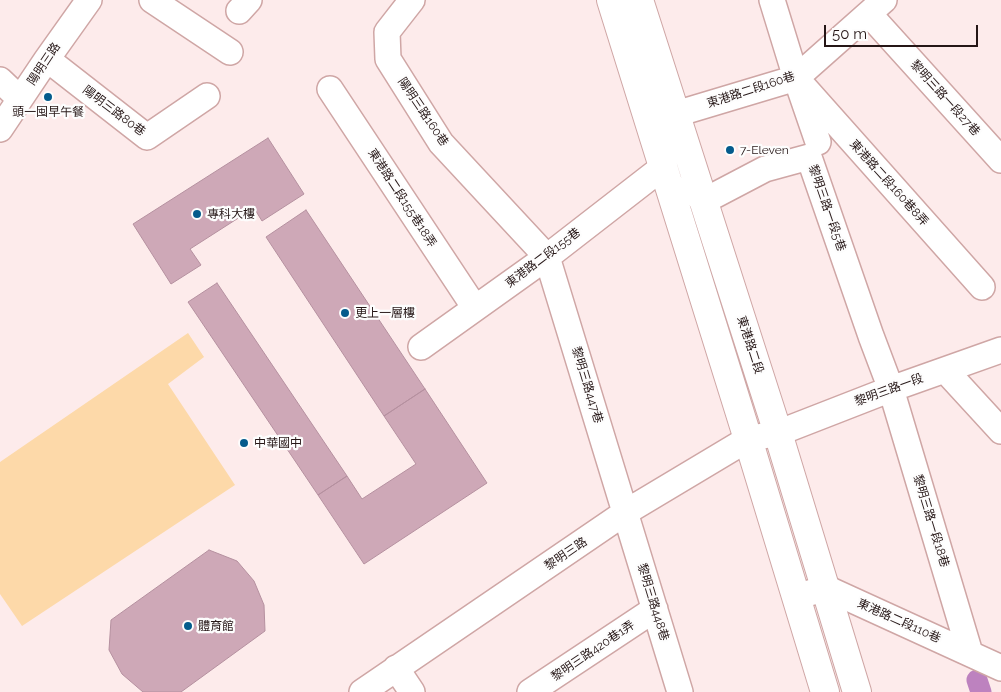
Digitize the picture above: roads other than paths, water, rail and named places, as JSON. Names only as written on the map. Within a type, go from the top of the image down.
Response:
[{"type":"main road","points":[[611,0],[825,692]]},
{"type":"main road","name":"東港路二段","points":[[639,0],[778,433],[857,692]]},
{"type":"street","name":"陽明三路","points":[[0,129],[89,0]]},
{"type":"street","points":[[152,0],[230,52]]},
{"type":"street","name":"陽明三路160巷","points":[[412,0],[387,32],[388,59],[441,142],[547,257]]},
{"type":"street","points":[[772,0],[818,142]]},
{"type":"street","name":"東港路二段160巷","points":[[676,114],[796,78],[877,7]]},
{"type":"street","name":"黎明三路一段27巷","points":[[877,7],[1001,160]]},
{"type":"street","name":"陽明三路80巷","points":[[47,59],[147,137],[207,96]]},
{"type":"street","name":"東港路二段160巷8弄","points":[[796,78],[982,287]]},
{"type":"street","points":[[0,80],[20,99]]},
{"type":"street","name":"東港路二段155巷18弄","points":[[330,88],[475,308]]},
{"type":"street","points":[[676,114],[663,168],[704,201]]},
{"type":"street","name":"黎明三路一段5巷","points":[[704,201],[765,169],[809,157],[891,389]]},
{"type":"street","name":"東港路二段155巷","points":[[421,346],[547,257],[663,168]]},
{"type":"street","name":"黎明三路447巷","points":[[547,257],[626,512]]},
{"type":"street","name":"黎明三路一段","points":[[778,433],[891,389],[1001,350]]},
{"type":"street","points":[[945,370],[1001,431]]},
{"type":"street","name":"黎明三路一段18巷","points":[[891,389],[970,653]]},
{"type":"street","name":"黎明三路","points":[[362,692],[626,512],[748,439],[778,433]]},
{"type":"street","name":"黎明三路448巷","points":[[626,512],[680,692]]},
{"type":"street","points":[[796,597],[826,588]]},
{"type":"street","name":"東港路二段110巷","points":[[826,588],[1001,668]]},
{"type":"street","name":"黎明三路420巷1弄","points":[[530,692],[655,609]]},
{"type":"street","points":[[396,668],[412,692]]},
{"type":"waterway","points":[[977,680],[981,692]]},
{"type":"place","name":"頭一囤早午餐","points":[[48,97]]},
{"type":"place","name":"7-Eleven","points":[[730,150]]},
{"type":"place","name":"專科大樓","points":[[197,214]]},
{"type":"place","name":"更上一層樓","points":[[345,313]]},
{"type":"place","name":"中華國中","points":[[244,443]]},
{"type":"place","name":"體育館","points":[[188,626]]}]
